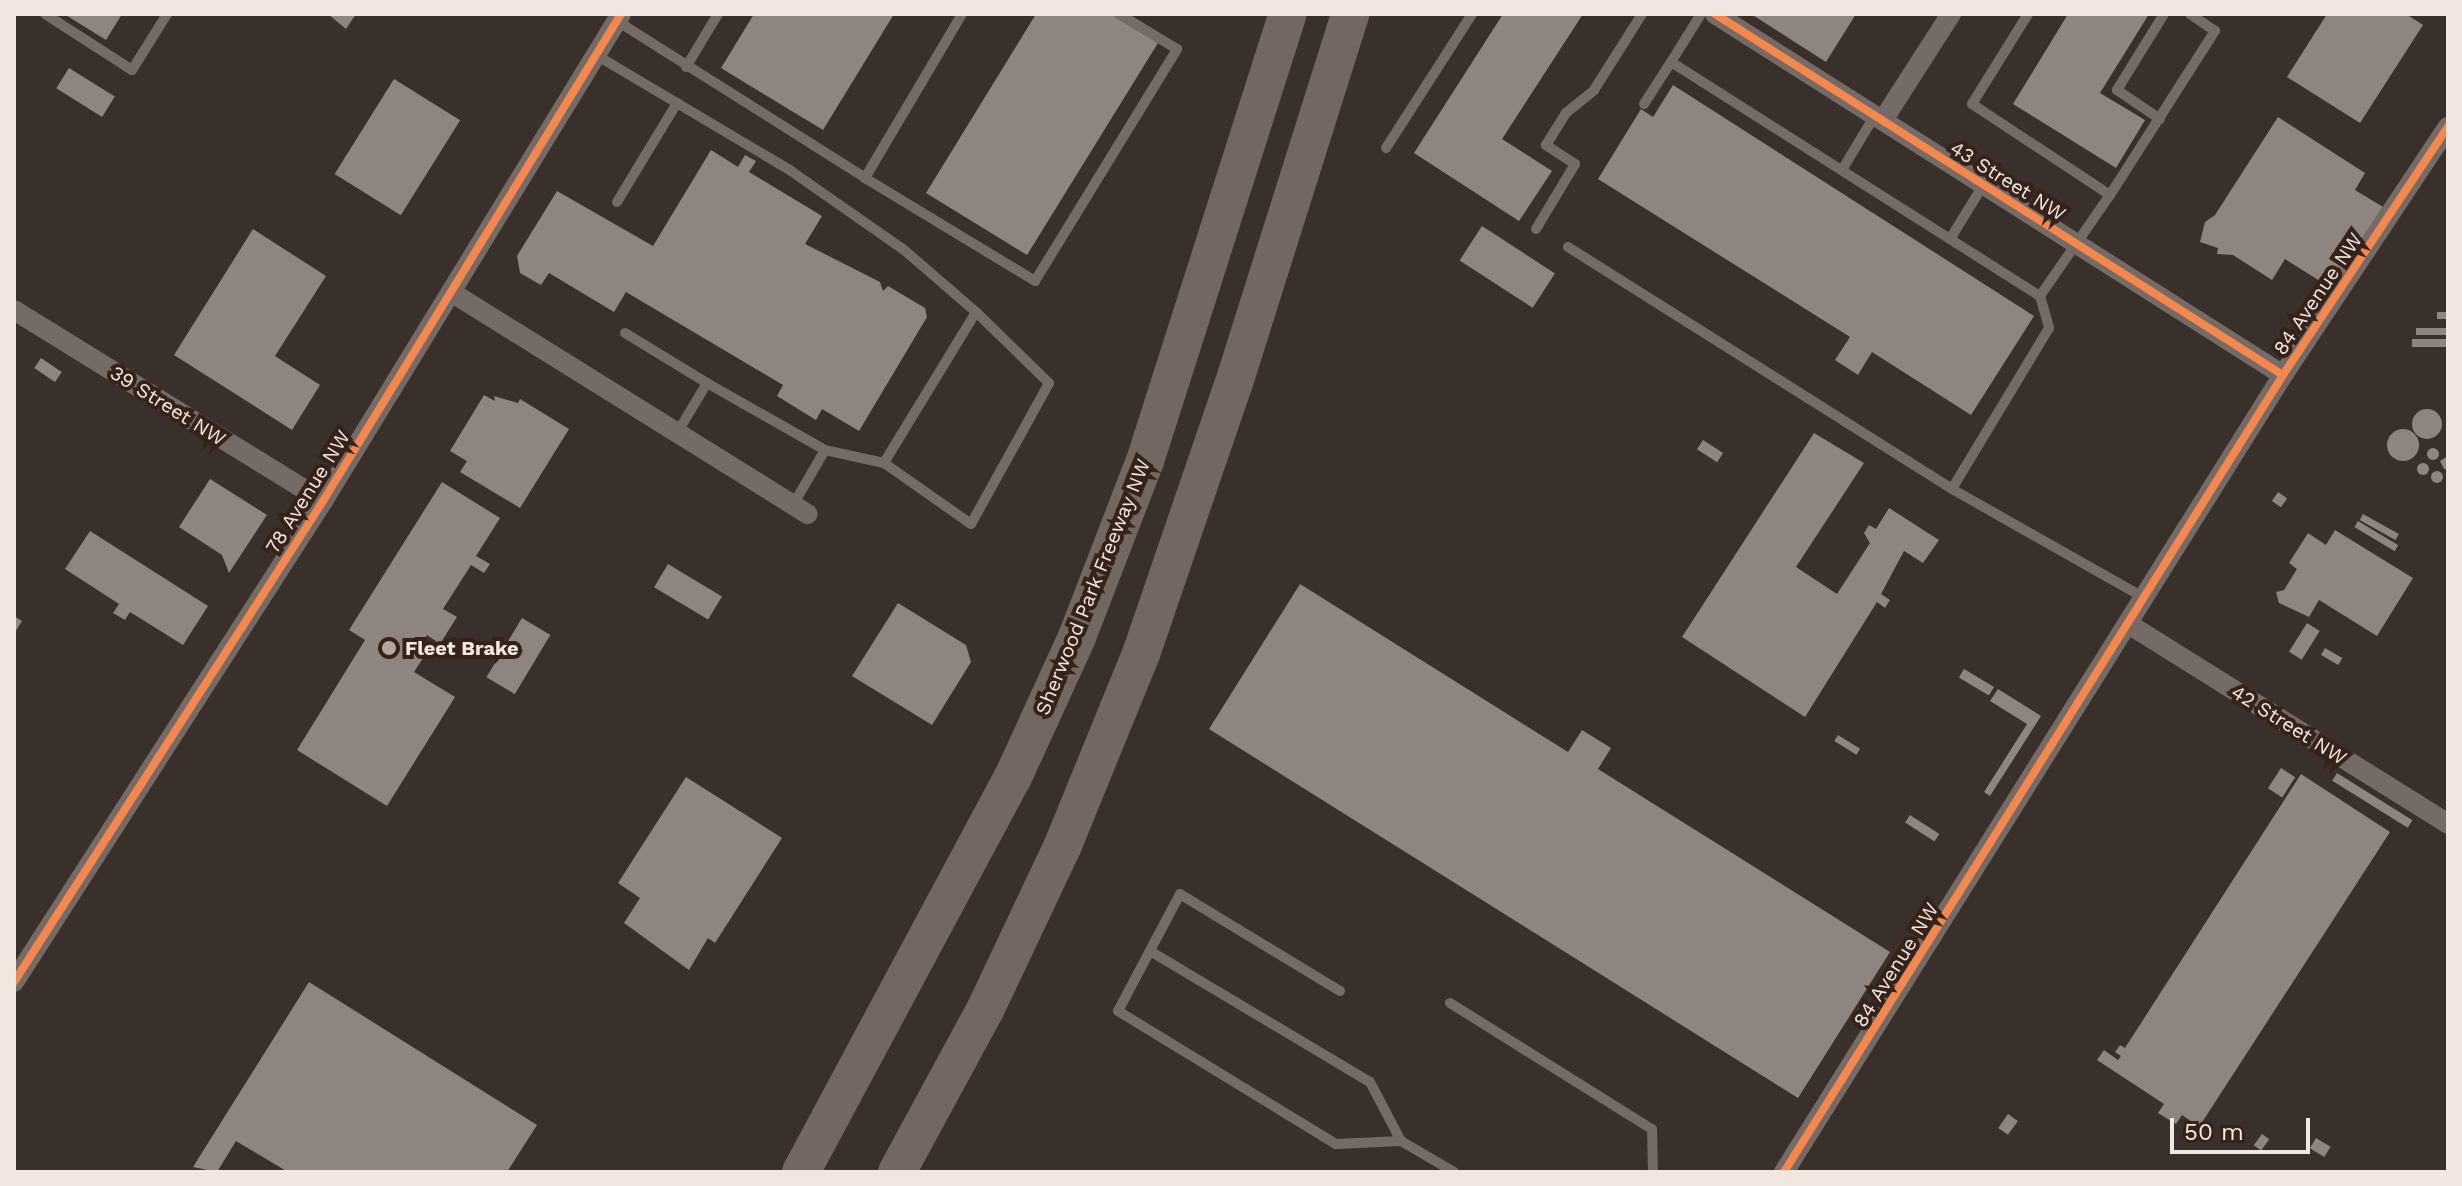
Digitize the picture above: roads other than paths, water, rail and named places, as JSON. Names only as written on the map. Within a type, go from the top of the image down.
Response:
[{"type":"highway","name":"Sherwood Park Freeway NW","points":[[801,1172],[1013,777],[1082,624],[1150,446],[1288,14]]},
{"type":"highway","points":[[897,1172],[985,1010],[1063,845],[1141,654],[1233,386],[1350,14]]},
{"type":"highway","points":[[788,1172],[852,1082]]},
{"type":"street","name":"43 Street NW","points":[[1715,14],[2283,375]]},
{"type":"street","points":[[1879,118],[1951,14]]},
{"type":"street","name":"78 Avenue NW","points":[[14,982],[323,501],[619,17]]},
{"type":"street","name":"84 Avenue NW","points":[[1784,1172],[2130,625],[2283,375],[2448,127]]},
{"type":"street","points":[[451,292],[800,509]]},
{"type":"street","name":"39 Street NW","points":[[14,310],[323,501]]},
{"type":"street","name":"42 Street NW","points":[[2130,625],[2448,824]]},
{"type":"lane","points":[[45,14],[132,70],[167,14]]},
{"type":"lane","points":[[686,67],[718,14]]},
{"type":"lane","points":[[865,178],[962,14]]},
{"type":"lane","points":[[619,17],[686,67],[1035,281],[1177,49],[1119,14]]},
{"type":"lane","points":[[1386,148],[1472,14]]},
{"type":"lane","points":[[1536,229],[1575,164],[1546,145],[1566,113],[1594,90],[1642,14]]},
{"type":"lane","points":[[1644,104],[1701,14]]},
{"type":"lane","points":[[2028,14],[1972,104],[2110,195]]},
{"type":"lane","points":[[2160,119],[2117,90],[2164,14]]},
{"type":"lane","points":[[2040,296],[2074,241],[2110,195],[2215,31],[2190,14]]},
{"type":"lane","points":[[596,55],[791,171],[903,249],[976,312],[1049,383],[971,524],[884,463],[825,450],[625,333]]},
{"type":"lane","points":[[1671,62],[2040,296],[2049,328],[1952,489]]},
{"type":"lane","points":[[617,202],[677,103]]},
{"type":"lane","points":[[1842,170],[1879,118]]},
{"type":"lane","points":[[1950,239],[1984,184]]},
{"type":"lane","points":[[1568,247],[1952,489],[2146,599]]},
{"type":"lane","points":[[884,463],[976,312]]},
{"type":"lane","points":[[677,433],[707,383]]},
{"type":"lane","points":[[800,509],[825,450]]},
{"type":"lane","points":[[1340,991],[1180,894],[1118,1011],[1336,1144],[1401,1141]]},
{"type":"lane","points":[[1150,951],[1370,1082],[1401,1141],[1454,1172]]},
{"type":"lane","points":[[1450,1003],[1652,1129],[1653,1172]]},
{"type":"place","name":"Fleet Brake","points":[[389,648]]}]
